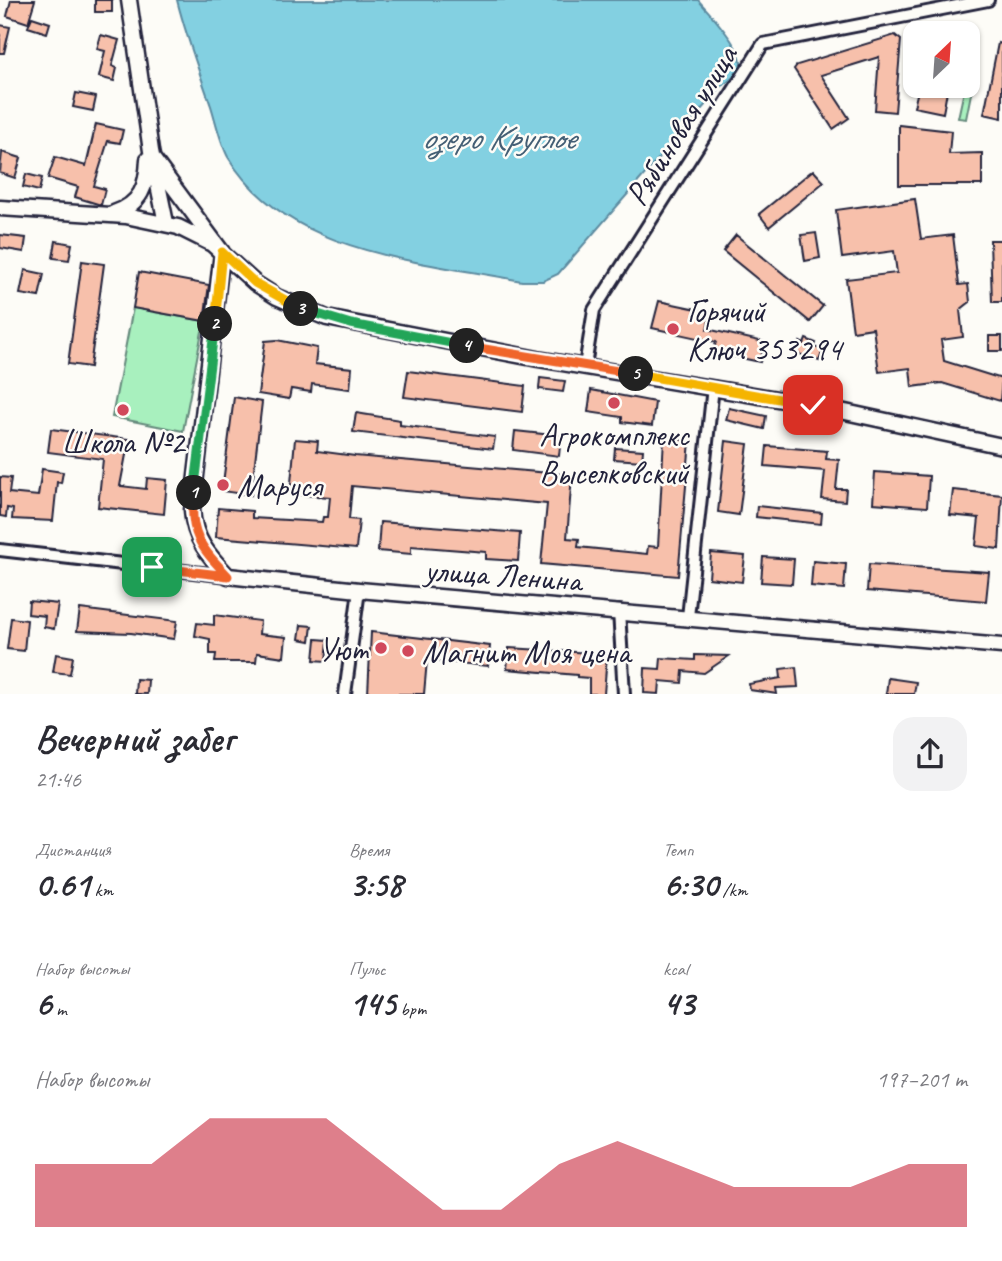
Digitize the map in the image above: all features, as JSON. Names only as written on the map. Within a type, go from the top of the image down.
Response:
[{"type":"street","points":[[129,0],[149,140],[166,223]]},
{"type":"street","name":"Рябиновая улица","points":[[585,366],[594,310],[763,44],[988,0]]},
{"type":"street","points":[[107,215],[127,208],[139,197],[146,182],[149,140]]},
{"type":"street","points":[[153,159],[222,252],[192,510],[193,528],[201,545],[228,576]]},
{"type":"street","points":[[0,208],[107,215],[166,223],[197,235],[222,252],[255,283],[277,297],[327,318],[713,387],[1002,446]]},
{"type":"street","points":[[688,617],[713,387]]},
{"type":"street","name":"улица Ленина","points":[[0,550],[359,590],[1002,646]]},
{"type":"street","points":[[345,694],[359,590]]},
{"type":"street","points":[[619,611],[624,694]]},
{"type":"green space","points":[[962,98],[970,98],[966,119],[958,118]]},
{"type":"green space","points":[[133,308],[204,321],[183,431],[112,417]]},
{"type":"water","name":"озеро Круглое","points":[[177,0],[698,0],[731,40],[741,64],[736,74],[720,88],[558,274],[543,281],[522,281],[401,259],[360,248],[321,234],[285,215],[253,190],[228,157],[223,145]]},
{"type":"building","points":[[11,0],[35,0],[28,23],[7,16]]},
{"type":"building","points":[[95,0],[112,0],[112,12],[95,12]]},
{"type":"building","points":[[32,17],[50,23],[47,33],[28,27]]},
{"type":"building","points":[[0,25],[10,27],[4,53],[0,53]]},
{"type":"building","points":[[101,35],[119,40],[112,66],[117,68],[114,81],[99,77],[105,51],[97,49]]},
{"type":"building","points":[[895,35],[901,40],[895,112],[875,110],[879,57],[821,75],[849,118],[833,129],[794,69],[797,65]]},
{"type":"building","points":[[998,43],[1002,44],[1002,118],[984,114]]},
{"type":"building","points":[[76,93],[96,97],[93,111],[73,107]]},
{"type":"building","points":[[916,98],[946,98],[943,113],[914,107]]},
{"type":"building","points":[[96,124],[123,130],[120,143],[108,141],[94,186],[105,189],[101,205],[75,197],[78,187],[48,178],[55,157],[86,166]]},
{"type":"building","points":[[899,125],[951,131],[949,154],[982,153],[982,185],[899,185]]},
{"type":"building","points":[[2,152],[21,158],[15,178],[0,173]]},
{"type":"building","points":[[813,170],[824,182],[769,227],[759,214]]},
{"type":"building","points":[[26,174],[42,178],[39,191],[23,187]]},
{"type":"building","points":[[915,199],[921,239],[953,235],[959,285],[968,284],[970,302],[960,310],[963,337],[941,340],[944,361],[1002,379],[1000,401],[942,383],[912,387],[910,368],[879,372],[873,328],[853,331],[846,279],[897,273],[894,251],[842,258],[836,210]]},
{"type":"building","points":[[816,233],[820,258],[805,261],[801,235]]},
{"type":"building","points":[[0,235],[26,238],[24,252],[0,248]]},
{"type":"building","points":[[736,235],[823,306],[810,322],[723,251]]},
{"type":"building","points":[[990,240],[1002,240],[1002,302],[992,302]]},
{"type":"building","points":[[56,241],[72,244],[69,260],[53,258]]},
{"type":"building","points":[[82,261],[104,264],[90,367],[68,364]]},
{"type":"building","points":[[25,270],[44,274],[39,297],[20,294]]},
{"type":"building","points":[[139,272],[209,285],[204,321],[133,308]]},
{"type":"building","points":[[659,301],[711,312],[707,329],[764,342],[760,362],[713,352],[716,342],[652,328]]},
{"type":"building","points":[[989,336],[1002,336],[1002,351],[989,351]]},
{"type":"building","points":[[806,339],[816,343],[814,347],[823,350],[819,361],[796,353],[800,342],[804,344]]},
{"type":"building","points":[[277,340],[317,348],[315,364],[352,368],[350,389],[312,384],[311,392],[291,389],[289,399],[258,394],[265,341]]},
{"type":"building","points":[[408,371],[525,386],[522,412],[404,397]]},
{"type":"building","points":[[540,378],[565,381],[563,392],[539,389]]},
{"type":"building","points":[[591,390],[655,402],[652,426],[622,422],[622,417],[588,412]]},
{"type":"building","points":[[234,397],[262,402],[251,495],[222,491]]},
{"type":"building","points":[[729,408],[766,416],[764,429],[726,420]]},
{"type":"building","points":[[356,413],[400,420],[400,425],[495,437],[493,449],[353,432]]},
{"type":"building","points":[[51,429],[129,439],[120,486],[146,489],[147,478],[167,480],[164,514],[98,507],[103,459],[48,452]]},
{"type":"building","points":[[515,431],[561,436],[559,456],[513,450]]},
{"type":"building","points":[[664,438],[690,441],[678,576],[541,564],[547,504],[352,486],[349,519],[359,520],[356,549],[216,537],[218,508],[252,511],[252,518],[322,522],[323,517],[328,517],[330,497],[290,494],[295,439],[318,441],[317,451],[355,456],[572,475],[567,538],[579,539],[578,547],[647,554],[648,546],[658,547]]},
{"type":"building","points":[[726,441],[748,444],[739,515],[718,512]]},
{"type":"building","points":[[767,446],[827,451],[826,459],[839,460],[836,489],[846,489],[845,501],[822,499],[825,471],[765,466]]},
{"type":"building","points":[[615,448],[643,450],[642,461],[614,459]]},
{"type":"building","points":[[42,469],[63,472],[61,483],[57,482],[53,521],[12,519],[13,509],[7,508],[6,517],[0,516],[0,477],[11,478],[9,493],[38,496]]},
{"type":"building","points":[[875,472],[929,476],[927,507],[873,503]]},
{"type":"building","points":[[953,490],[1002,495],[999,549],[976,546],[979,518],[950,515]]},
{"type":"building","points":[[757,506],[822,513],[821,524],[756,517]]},
{"type":"building","points":[[380,522],[520,533],[518,561],[486,559],[486,552],[411,546],[411,554],[378,551]]},
{"type":"building","points":[[711,553],[745,556],[742,582],[709,578]]},
{"type":"building","points":[[763,557],[794,559],[792,584],[761,582]]},
{"type":"building","points":[[813,561],[846,564],[844,589],[811,586]]},
{"type":"building","points":[[869,564],[989,572],[986,601],[867,591]]},
{"type":"building","points":[[29,601],[58,604],[54,629],[44,627],[45,616],[28,614]]},
{"type":"building","points":[[80,609],[177,621],[174,639],[131,633],[77,631]]},
{"type":"building","points":[[214,615],[260,621],[259,634],[286,637],[284,657],[257,653],[256,662],[215,662],[216,654],[210,654],[210,639],[195,636],[197,623],[214,625]]},
{"type":"building","points":[[11,618],[27,620],[24,651],[7,649]]},
{"type":"building","points":[[301,625],[312,626],[310,641],[299,639]]},
{"type":"building","points":[[371,632],[490,646],[488,666],[427,660],[424,694],[368,694]]},
{"type":"building","points":[[316,639],[328,640],[326,661],[314,660]]},
{"type":"building","points":[[509,648],[607,654],[604,694],[589,694],[589,678],[507,669]]},
{"type":"building","points":[[56,654],[73,657],[70,674],[53,672]]},
{"type":"building","points":[[695,655],[729,656],[704,673],[683,671],[682,683],[660,681],[659,694],[644,693],[645,668],[660,669],[661,658],[695,660]]},
{"type":"building","points":[[796,667],[798,687],[776,688],[777,694],[750,690],[749,684],[781,678],[780,669]]},
{"type":"building","points":[[888,678],[916,682],[914,694],[886,694]]},
{"type":"building","points":[[136,679],[148,680],[147,694],[135,694]]},
{"type":"place","name":"Горячий Ключ 353294","points":[[673,329]]},
{"type":"place","name":"Агрокомплекс Выселковский","points":[[614,403]]},
{"type":"place","name":"Школа №2","points":[[123,410]]},
{"type":"place","name":"Маруся","points":[[223,485]]},
{"type":"place","name":"Уют","points":[[381,648]]},
{"type":"place","name":"Магнит Моя цена","points":[[408,651]]},
{"type":"route","points":[[152,567],[228,576],[201,545],[193,528],[192,510],[222,252],[255,283],[277,297],[327,318],[538,359],[813,405]]}]
